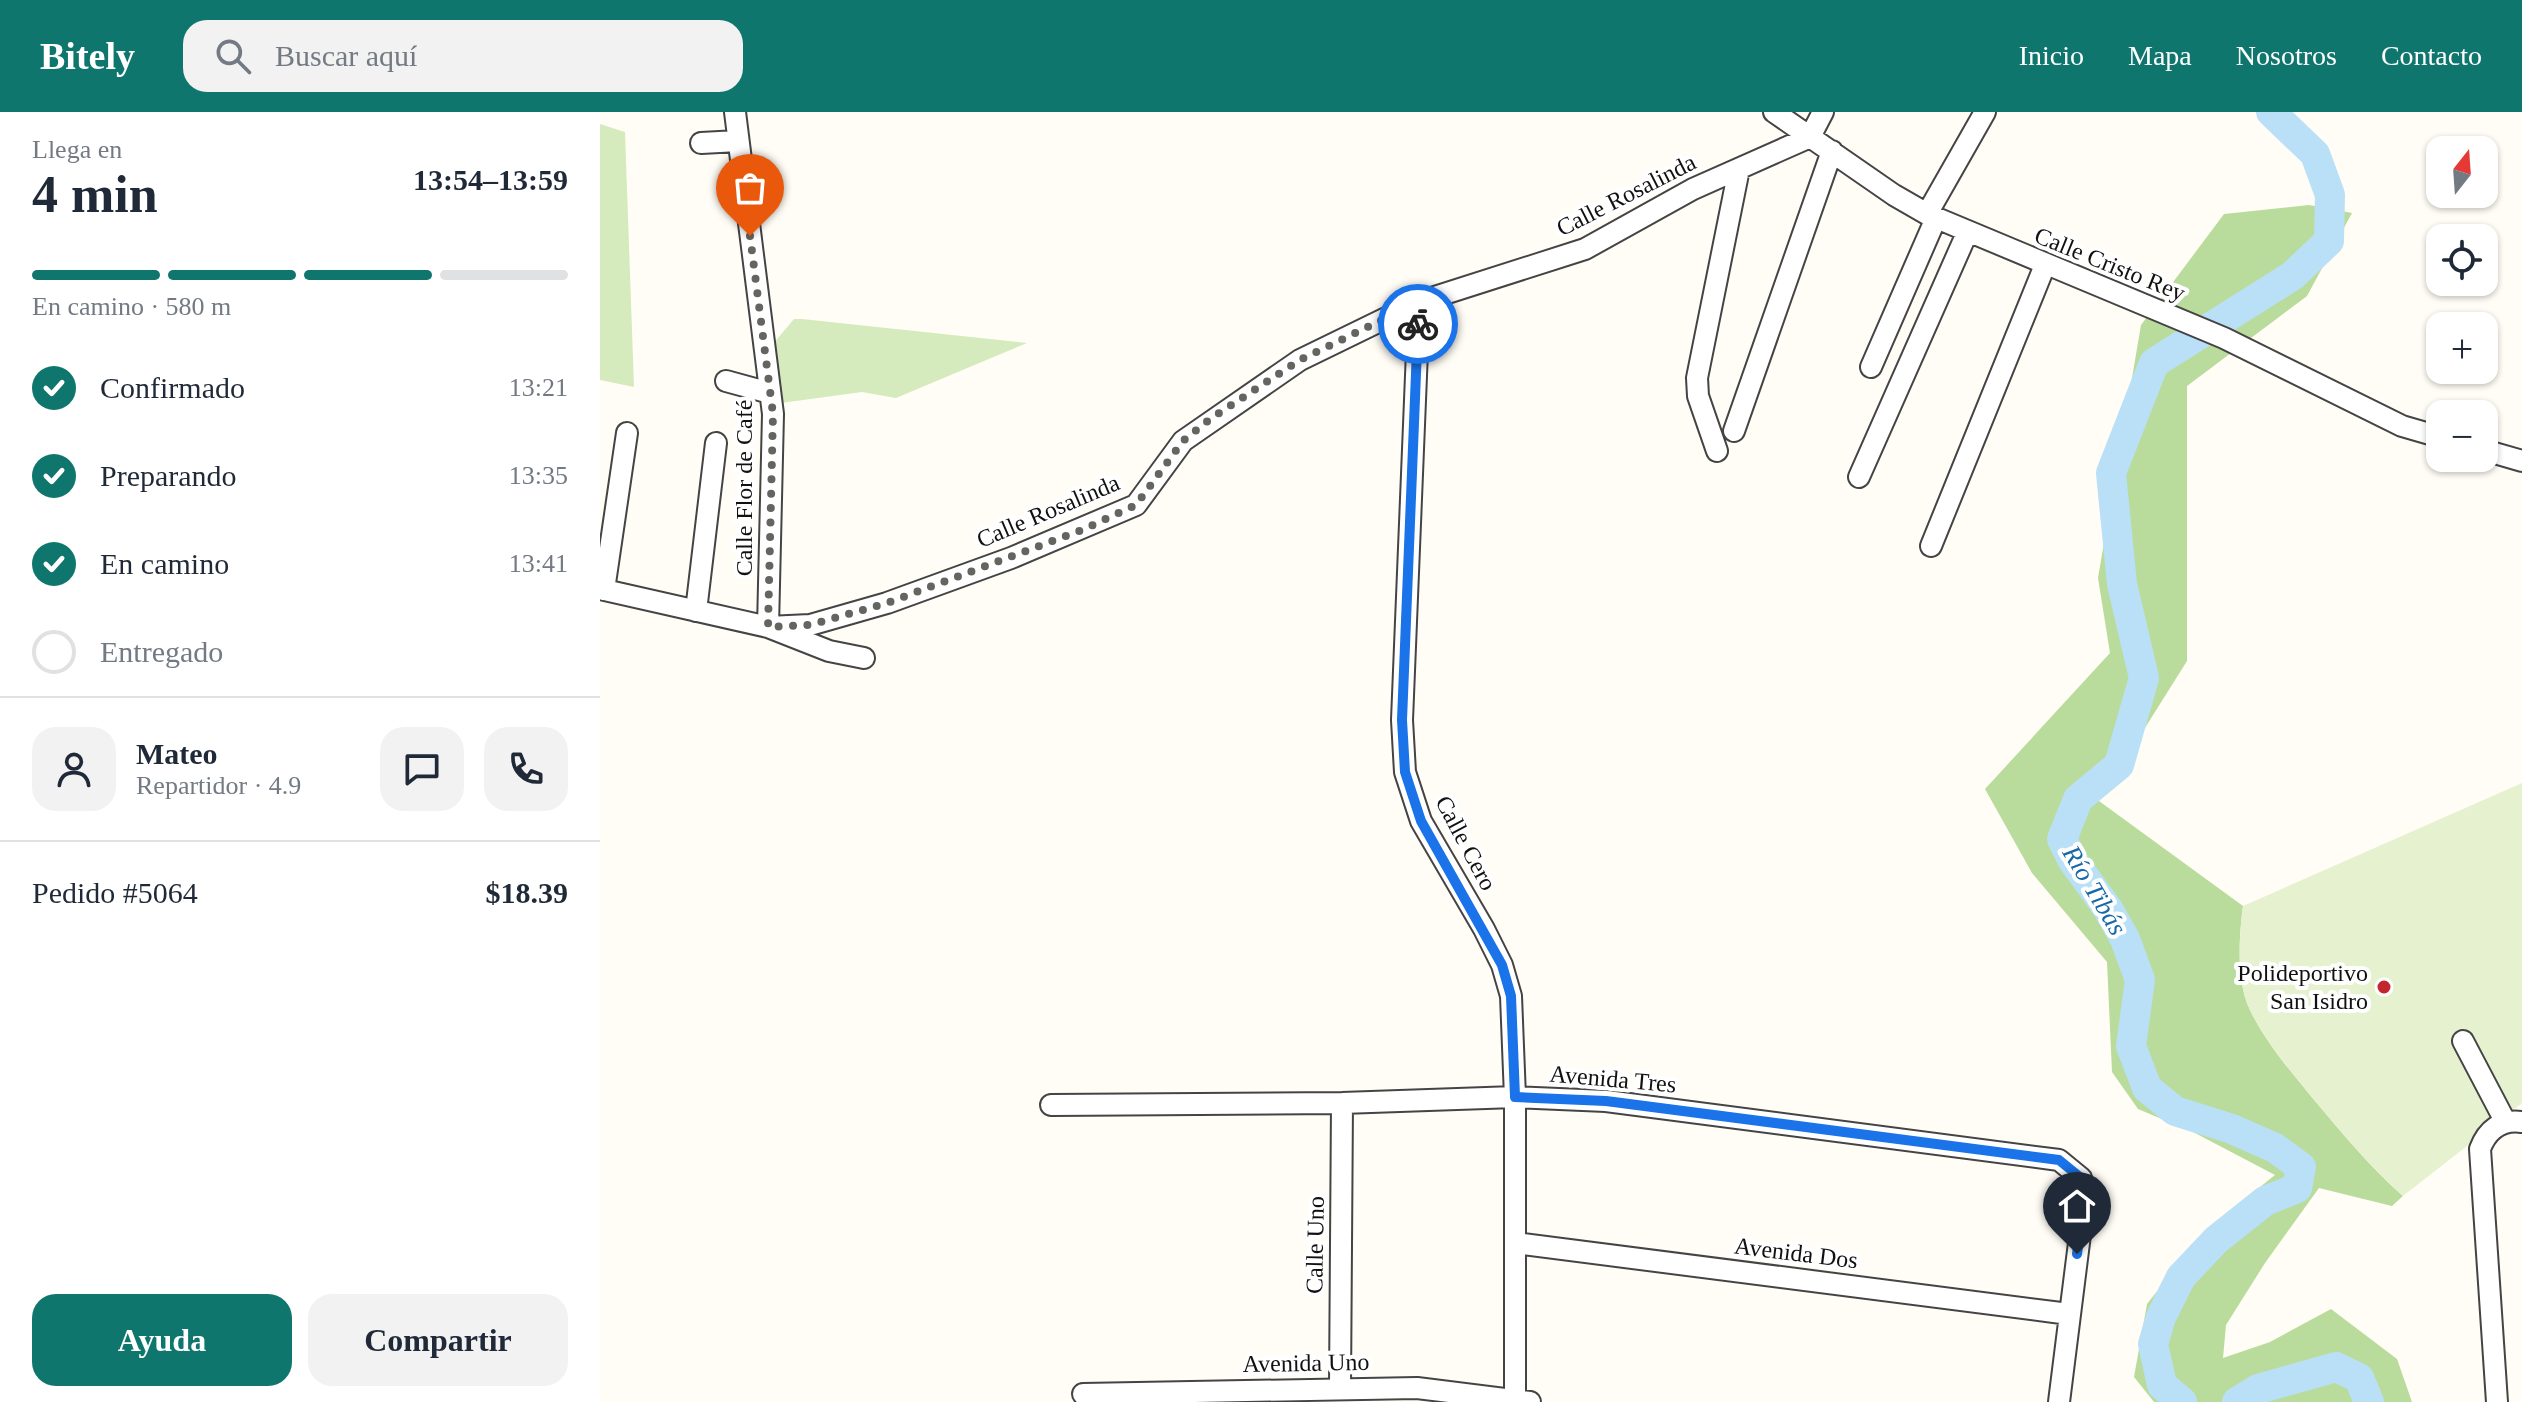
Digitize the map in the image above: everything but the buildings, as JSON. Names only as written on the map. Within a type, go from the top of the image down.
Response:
[{"type":"street","name":"Calle Flor de Café","points":[[735,112],[773,414],[768,627]]},
{"type":"street","name":"Calle Cristo Rey","points":[[1774,112],[1894,195],[1932,216],[2224,338],[2402,426],[2426,433]]},
{"type":"street","points":[[1810,137],[1823,112]]},
{"type":"street","points":[[1871,367],[1932,216],[1985,112]]},
{"type":"street","name":"Calle Rosalinda","points":[[602,589],[768,627],[810,625],[887,603],[1039,547],[1136,505],[1183,441],[1210,419],[1300,360],[1419,302],[1585,249],[1693,189],[1810,137]]},
{"type":"street","points":[[701,143],[738,141]]},
{"type":"street","points":[[1734,431],[1832,151]]},
{"type":"street","points":[[1717,451],[1698,396],[1697,378],[1739,169]]},
{"type":"street","points":[[1859,477],[1967,233]]},
{"type":"street","points":[[1931,546],[2045,265]]},
{"type":"street","name":"Calle Cero","points":[[1419,302],[1402,720],[1405,772],[1421,821],[1502,965],[1511,996],[1520,1401]]},
{"type":"street","points":[[726,381],[770,393]]},
{"type":"street","points":[[602,589],[627,433]]},
{"type":"street","points":[[696,611],[716,443]]},
{"type":"street","points":[[2498,454],[2522,461]]},
{"type":"street","points":[[768,627],[829,651],[864,658]]},
{"type":"street","points":[[2463,1041],[2514,1122],[2491,1130],[2480,1149],[2497,1402]]},
{"type":"street","name":"Avenida Tres","points":[[1051,1105],[1342,1103],[1515,1097],[1606,1101],[2059,1160],[2081,1178],[2085,1195],[2069,1314]]},
{"type":"street","name":"Calle Uno","points":[[1340,1387],[1342,1103]]},
{"type":"street","name":"Avenida Dos","points":[[1515,1243],[2069,1314]]},
{"type":"street","points":[[2059,1402],[2069,1314]]},
{"type":"street","name":"Avenida Uno","points":[[1083,1394],[1417,1388],[1520,1401]]},
{"type":"green space","points":[[600,124],[625,132],[634,387],[600,380]]},
{"type":"green space","points":[[2309,205],[2352,213],[2307,296],[2187,386],[2187,661],[2099,801],[2243,906],[2240,945],[2242,986],[2256,1022],[2315,1101],[2368,1162],[2403,1196],[2392,1206],[2319,1188],[2265,1263],[2226,1325],[2223,1358],[2270,1342],[2331,1309],[2397,1359],[2412,1402],[2154,1402],[2134,1377],[2147,1304],[2204,1232],[2275,1175],[2195,1133],[2138,1109],[2112,1072],[2107,962],[2032,873],[1985,789],[2110,653],[2098,578],[2141,325],[2224,214]]},
{"type":"green space","points":[[794,319],[1027,343],[896,398],[862,392],[781,403],[773,344]]},
{"type":"green space","name":"Polideportivo San Isidro","points":[[2522,783],[2522,1103],[2403,1196],[2368,1162],[2315,1101],[2256,1022],[2242,986],[2240,945],[2243,906]]},
{"type":"waterway","name":"Río Tibás","points":[[2182,1402],[2162,1385],[2153,1344],[2161,1317],[2181,1277],[2216,1240],[2265,1201],[2297,1188],[2301,1167],[2275,1148],[2232,1129],[2175,1111],[2147,1088],[2131,1046],[2140,980],[2125,939],[2108,909],[2073,861],[2062,839],[2078,799],[2119,765],[2144,678],[2122,584],[2111,473],[2154,363],[2292,276],[2329,241],[2330,195],[2315,154],[2271,112]]},
{"type":"waterway","name":"Río Tibás","points":[[2237,1402],[2258,1389],[2336,1367],[2359,1378],[2369,1402]]},
{"type":"way so far","points":[[750,236],[773,414],[768,627],[810,625],[842,618],[1011,558],[1115,515],[1136,505],[1183,441],[1210,419],[1300,360],[1419,302],[1418,324]]},
{"type":"place","name":"Polideportivo San Isidro","points":[[2384,987]]},
{"type":"route","points":[[1418,324],[1402,720],[1405,772],[1421,821],[1502,965],[1511,996],[1515,1097],[1606,1101],[2059,1160],[2081,1178],[2085,1195],[2077,1254]]}]
